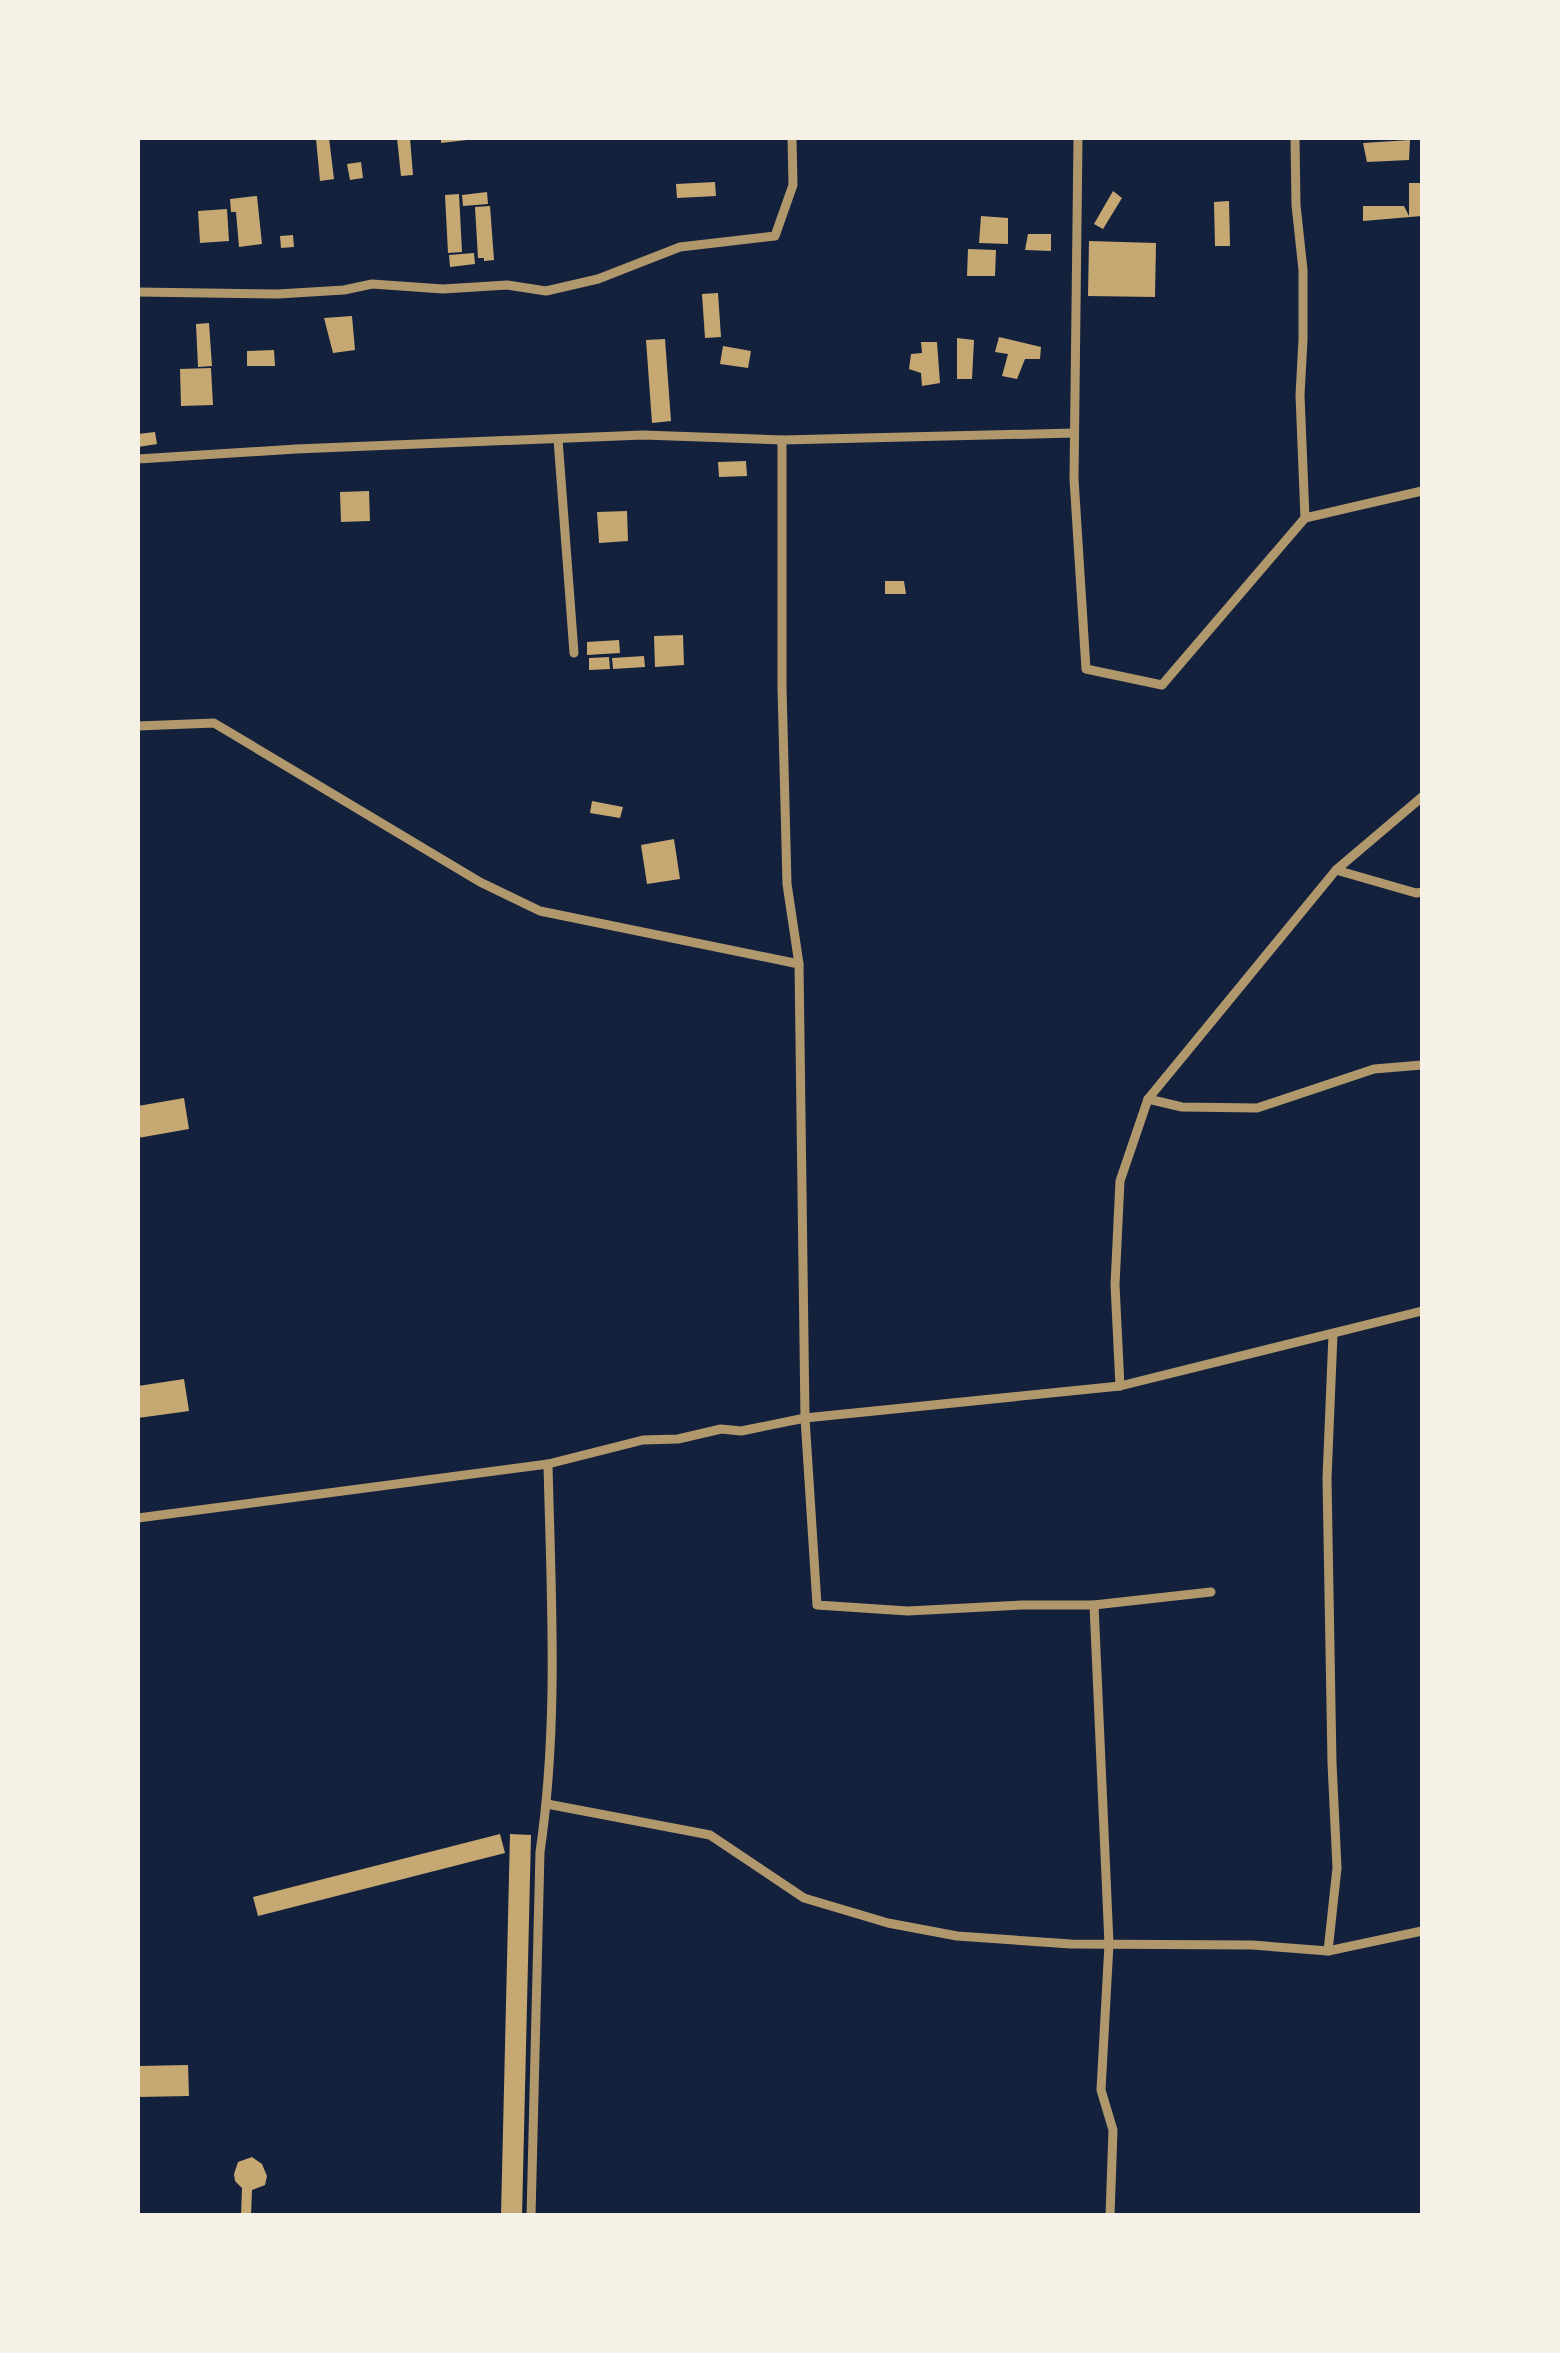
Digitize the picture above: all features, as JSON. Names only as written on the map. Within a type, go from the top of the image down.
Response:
[{"type":"street","points":[[138,292],[278,294],[344,290],[372,284],[443,289],[507,284],[546,292],[598,279],[680,247],[775,236],[793,185],[792,138]]},
{"type":"street","points":[[1078,138],[1074,433],[1086,670],[1162,685],[1305,518],[1422,491]]},
{"type":"street","points":[[1295,138],[1296,205],[1303,270],[1300,395],[1305,518]]},
{"type":"street","points":[[138,459],[643,435],[782,440],[1074,433]]},
{"type":"street","points":[[558,439],[574,653]]},
{"type":"street","points":[[782,440],[786,884],[799,964],[805,1418],[818,1605],[908,1611],[1094,1605],[1212,1592]]},
{"type":"street","points":[[138,726],[214,722],[480,882],[540,910],[799,964]]},
{"type":"street","points":[[1120,1386],[1115,1285],[1120,1181],[1148,1099],[1336,870],[1422,797]]},
{"type":"street","points":[[1336,870],[1422,892]]},
{"type":"street","points":[[1148,1099],[1182,1107],[1258,1108],[1374,1069],[1422,1065]]},
{"type":"street","points":[[138,1518],[548,1464],[643,1440],[721,1429],[741,1431],[805,1418],[1120,1386],[1422,1312]]},
{"type":"street","points":[[1328,1951],[1337,1868],[1327,1478],[1333,1334]]},
{"type":"street","points":[[531,2216],[540,1852],[554,1700],[548,1464]]},
{"type":"street","points":[[1094,1605],[1109,1944],[1102,2090],[1113,2130],[1110,2216]]},
{"type":"street","points":[[547,1804],[710,1835],[804,1898],[888,1923],[957,1936],[1328,1951],[1422,1932]]},
{"type":"building","points":[[329,138],[334,179],[320,181],[316,139]]},
{"type":"building","points":[[397,138],[410,138],[413,175],[401,176]]},
{"type":"building","points":[[441,138],[466,138],[467,140],[441,143]]},
{"type":"building","points":[[1410,140],[1409,160],[1367,162],[1363,143]]},
{"type":"building","points":[[361,162],[363,178],[350,180],[347,164]]},
{"type":"building","points":[[715,182],[716,196],[677,198],[676,184]]},
{"type":"building","points":[[1409,183],[1422,183],[1422,216],[1363,221],[1363,206],[1404,206],[1409,216]]},
{"type":"building","points":[[1113,191],[1122,198],[1103,229],[1094,224]]},
{"type":"building","points":[[487,192],[488,204],[463,206],[462,195]]},
{"type":"building","points":[[459,194],[462,252],[448,253],[445,195]]},
{"type":"building","points":[[257,196],[262,244],[239,247],[236,212],[231,212],[230,199]]},
{"type":"building","points":[[1229,201],[1230,246],[1215,246],[1214,202]]},
{"type":"building","points":[[490,206],[494,260],[484,261],[478,258],[475,207]]},
{"type":"building","points":[[227,209],[229,241],[200,243],[198,211]]},
{"type":"building","points":[[981,216],[1008,218],[1008,244],[979,243]]},
{"type":"building","points":[[1028,234],[1051,234],[1051,251],[1025,250]]},
{"type":"building","points":[[293,235],[294,247],[281,248],[280,236]]},
{"type":"building","points":[[1089,241],[1156,243],[1155,297],[1088,296]]},
{"type":"building","points":[[968,249],[996,250],[995,276],[967,276]]},
{"type":"building","points":[[474,253],[475,264],[450,267],[449,255]]},
{"type":"building","points":[[718,293],[721,337],[705,338],[702,294]]},
{"type":"building","points":[[352,316],[355,350],[333,353],[324,318]]},
{"type":"building","points":[[209,323],[212,366],[198,367],[196,324]]},
{"type":"building","points":[[999,337],[1041,347],[1040,359],[1025,359],[1017,379],[1002,376],[1008,354],[995,352]]},
{"type":"building","points":[[957,338],[974,340],[972,379],[957,379]]},
{"type":"building","points":[[665,339],[671,421],[652,423],[646,340]]},
{"type":"building","points":[[921,342],[937,342],[940,383],[922,386],[921,373],[909,369],[911,354],[922,353]]},
{"type":"building","points":[[723,346],[751,351],[748,368],[720,364]]},
{"type":"building","points":[[274,350],[275,366],[247,366],[247,351]]},
{"type":"building","points":[[211,368],[213,405],[181,406],[180,369]]},
{"type":"building","points":[[155,432],[157,444],[138,447],[138,434]]},
{"type":"building","points":[[746,461],[747,476],[719,477],[718,462]]},
{"type":"building","points":[[369,491],[370,521],[341,522],[340,492]]},
{"type":"building","points":[[627,511],[628,541],[599,543],[597,512]]},
{"type":"building","points":[[885,581],[904,581],[906,594],[885,594]]},
{"type":"building","points":[[683,635],[684,665],[655,667],[654,636]]},
{"type":"building","points":[[619,640],[620,653],[587,655],[587,642]]},
{"type":"building","points":[[644,656],[645,667],[613,669],[612,658]]},
{"type":"building","points":[[609,657],[610,669],[589,670],[589,658]]},
{"type":"building","points":[[592,801],[623,807],[620,818],[590,813]]},
{"type":"building","points":[[674,839],[680,879],[647,884],[641,845]]},
{"type":"building","points":[[184,1098],[189,1129],[138,1138],[138,1106]]},
{"type":"building","points":[[184,1379],[189,1411],[138,1418],[138,1386]]},
{"type":"building","points":[[500,1834],[505,1853],[258,1916],[253,1897]]},
{"type":"building","points":[[510,1834],[531,1835],[522,2216],[501,2216]]},
{"type":"building","points":[[188,2065],[189,2096],[138,2097],[138,2066]]},
{"type":"building","points":[[252,2157],[262,2164],[267,2176],[265,2185],[252,2190],[251,2216],[241,2216],[242,2188],[234,2174],[238,2162]]}]
